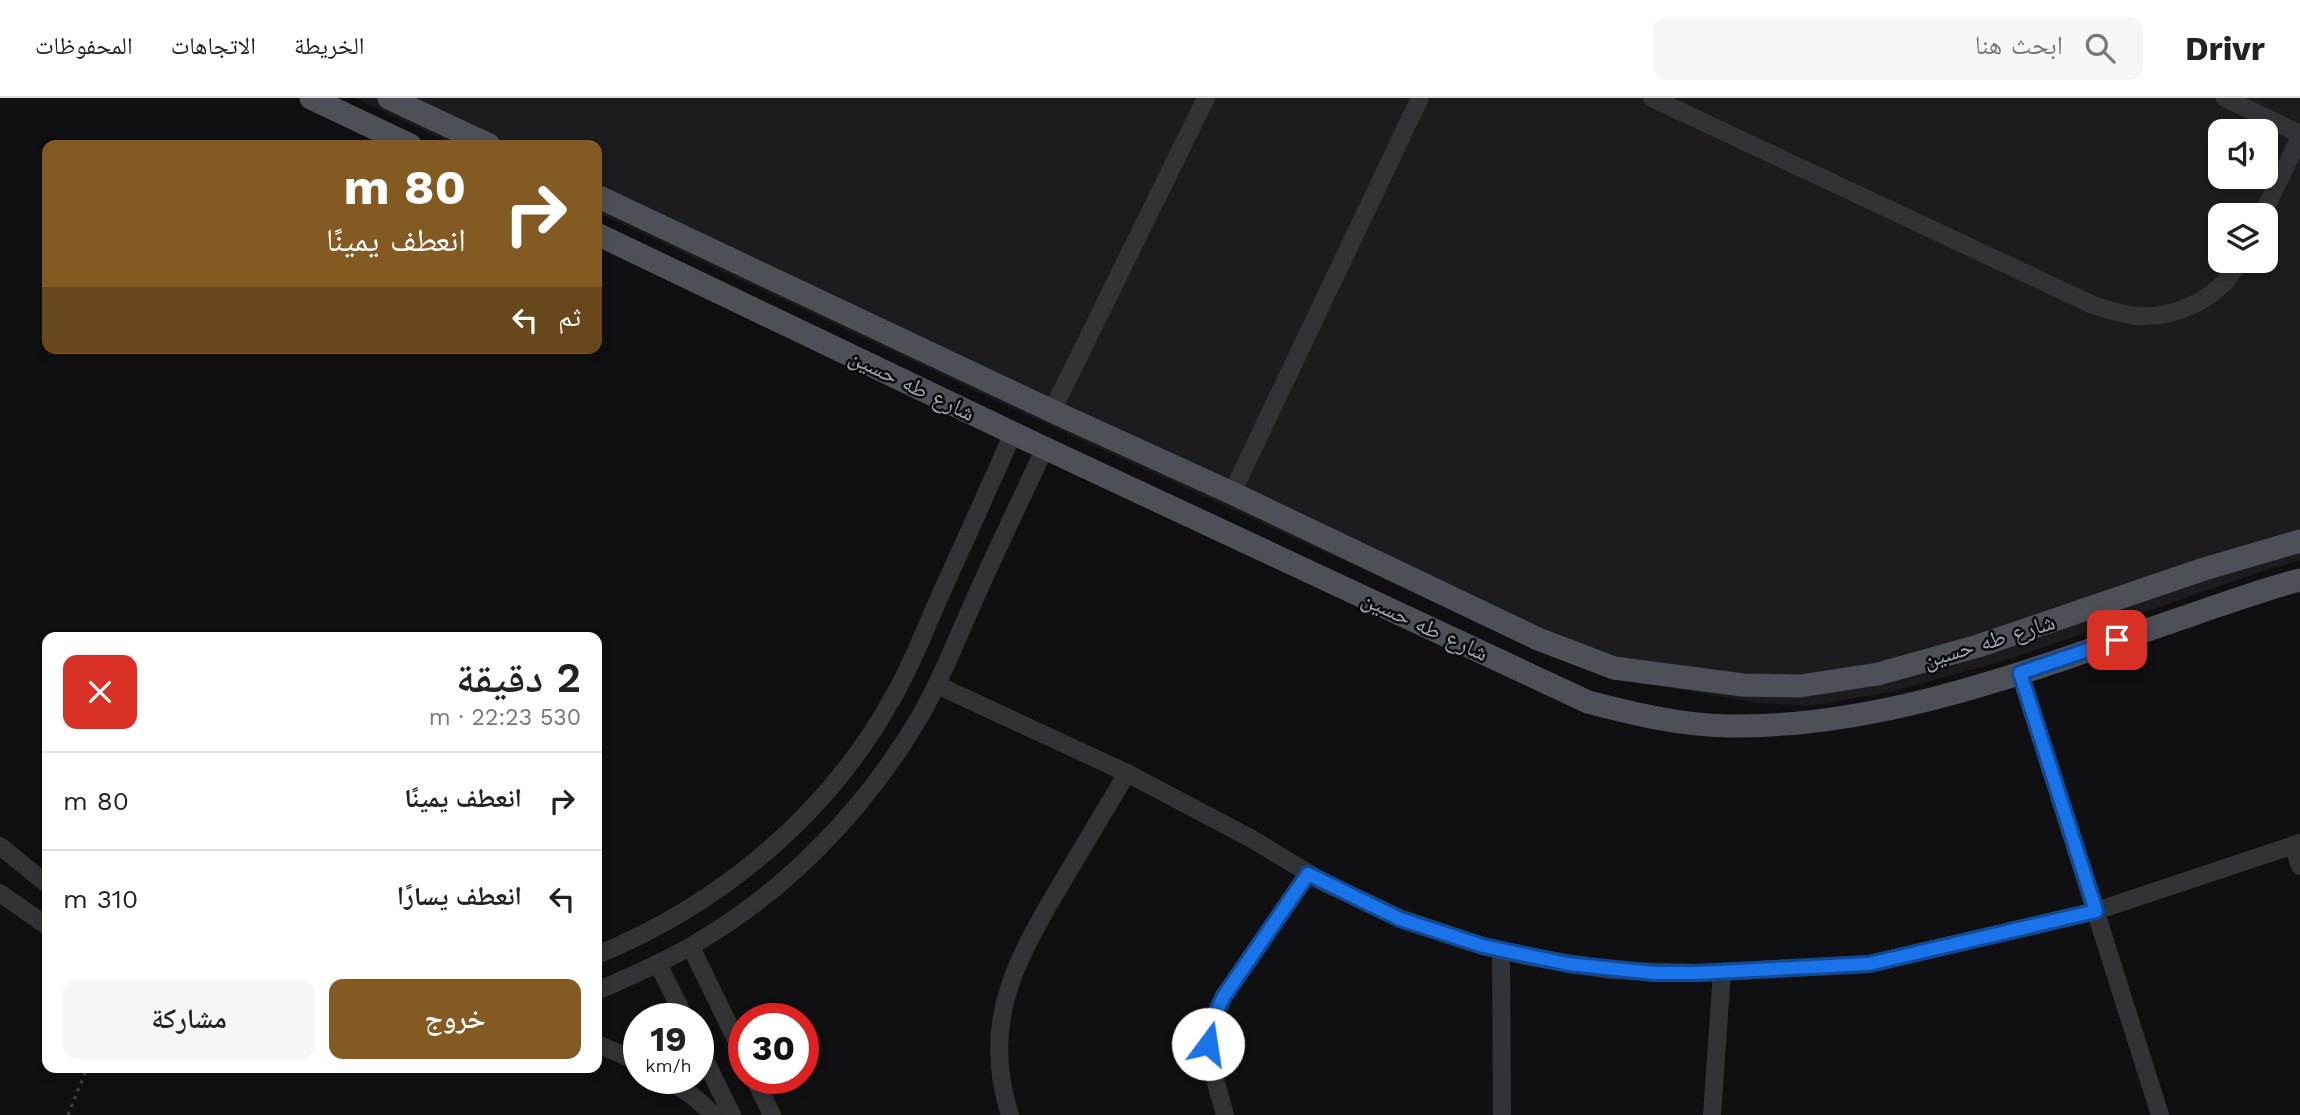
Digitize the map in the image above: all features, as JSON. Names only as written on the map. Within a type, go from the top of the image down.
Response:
[{"type":"main road","points":[[311,98],[399,140]]},
{"type":"main road","points":[[389,98],[478,140]]},
{"type":"main road","name":"شارع طه حسين","points":[[602,198],[1538,639],[1614,668],[1743,685],[1800,686],[1878,674],[1978,646],[2204,569],[2300,541]]},
{"type":"main road","name":"شارع طه حسين","points":[[602,236],[1013,433],[1588,702],[1674,722],[1726,726],[1791,724],[1845,718],[1910,705],[1975,688],[2300,580]]},
{"type":"main road","points":[[1041,446],[1052,411]]},
{"type":"street","points":[[1052,411],[1206,98]]},
{"type":"street","points":[[1232,493],[1420,98]]},
{"type":"street","points":[[1652,98],[2093,306],[2136,316],[2173,313],[2204,300],[2233,273]]},
{"type":"street","points":[[2225,98],[2300,136],[2268,203]]},
{"type":"street","points":[[602,953],[663,925],[738,875],[782,837],[838,778],[892,701],[914,659],[1013,433]]},
{"type":"street","points":[[602,989],[691,947],[758,901],[831,835],[864,798],[893,759],[937,685],[1041,446]]},
{"type":"street","points":[[2020,673],[2160,1115]]},
{"type":"street","points":[[937,685],[1127,773],[1252,839],[1308,874],[1400,919],[1501,951],[1611,970],[1654,973],[1722,972],[1869,964],[2096,911],[2297,844],[2300,866]]},
{"type":"street","points":[[1010,1115],[1003,1087],[1000,1046],[1004,1003],[1010,982],[1026,942],[1127,773]]},
{"type":"street","points":[[0,846],[42,880]]},
{"type":"street","points":[[1225,1115],[1209,1057],[1208,1044],[1213,1019],[1224,996],[1308,874]]},
{"type":"street","points":[[0,893],[42,922]]},
{"type":"street","points":[[691,947],[728,1023]]},
{"type":"street","points":[[1501,951],[1502,1115]]},
{"type":"street","points":[[658,964],[678,1003]]},
{"type":"street","points":[[1712,1115],[1722,972]]},
{"type":"street","points":[[602,1046],[623,1055]]},
{"type":"street","points":[[714,1078],[732,1115]]},
{"type":"street","points":[[690,1094],[714,1115]]},
{"type":"street","points":[[762,1094],[772,1115]]},
{"type":"path","points":[[68,1115],[85,1073]]},
{"type":"shaded area","points":[[355,98],[2300,98],[2300,560],[2004,661],[1890,692],[1810,706],[1758,703],[1626,680],[1549,655],[1036,419],[602,214],[602,140],[444,140]]},
{"type":"route","points":[[1208,1044],[1213,1019],[1224,996],[1308,874],[1360,901],[1441,934],[1525,957],[1611,970],[1654,973],[1869,964],[2096,911],[2020,673],[2117,640]]}]
